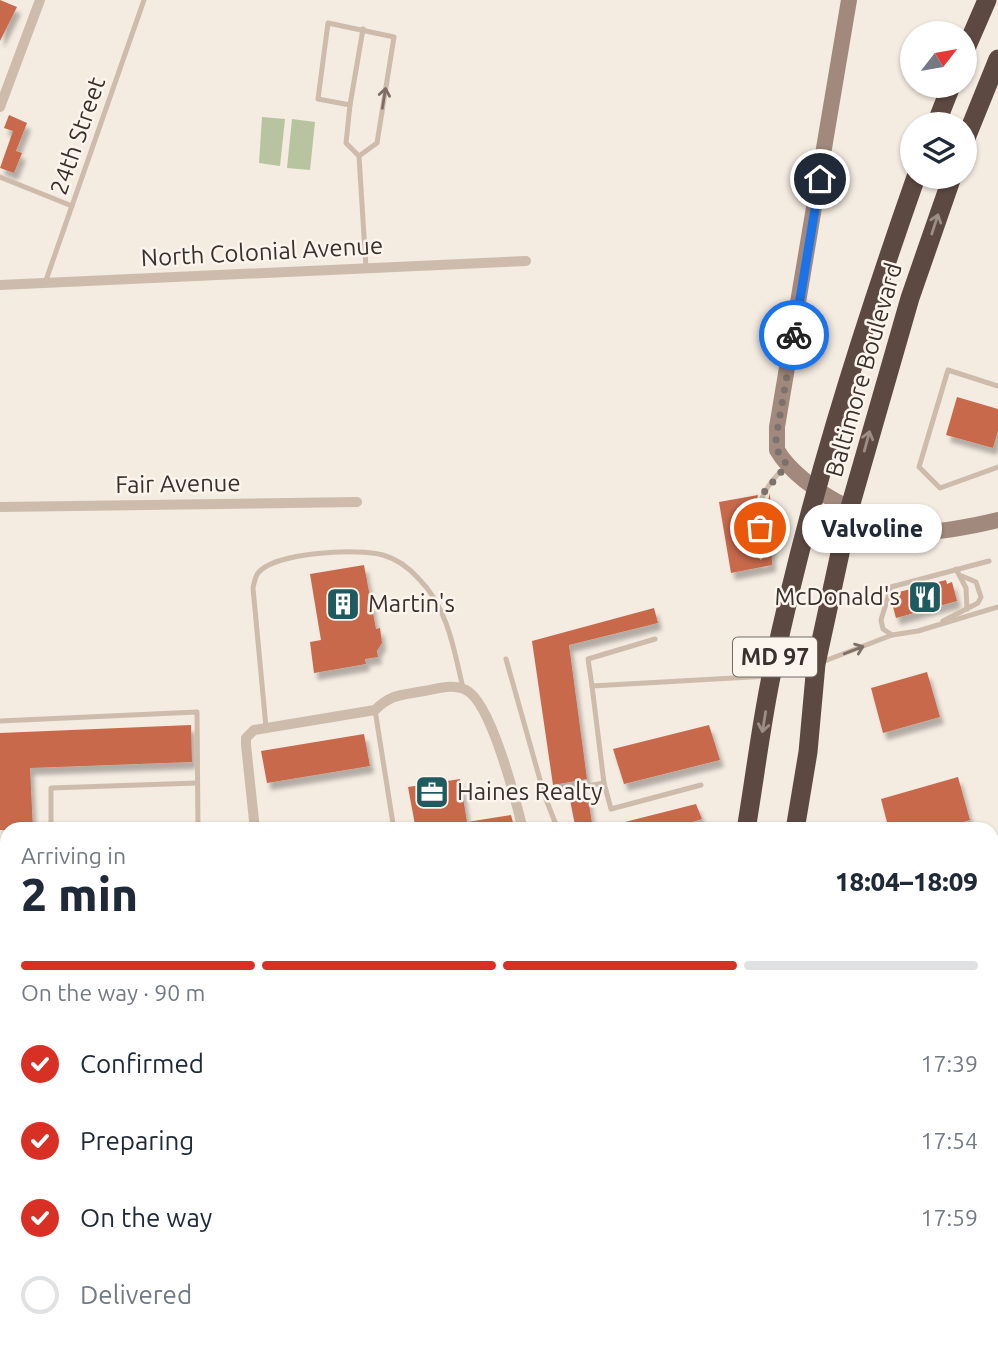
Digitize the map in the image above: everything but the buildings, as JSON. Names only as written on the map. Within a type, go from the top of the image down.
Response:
[{"type":"highway","points":[[977,23],[987,0]]},
{"type":"highway","points":[[977,112],[998,59]]},
{"type":"highway","name":"Baltimore Boulevard","points":[[747,822],[771,676],[817,488],[853,363],[912,189]]},
{"type":"highway","name":"Baltimore Boulevard","points":[[796,822],[808,752],[816,664],[850,508],[910,298],[948,189]]},
{"type":"street","points":[[0,107],[40,0]]},
{"type":"street","points":[[849,0],[777,427],[777,450],[787,465],[817,488],[874,519],[933,531],[998,520]]},
{"type":"street","name":"North Colonial Avenue","points":[[0,285],[526,261]]},
{"type":"street","name":"Fair Avenue","points":[[0,507],[357,502]]},
{"type":"street","points":[[255,822],[246,737],[254,730],[375,710],[387,698],[455,686],[471,693],[484,710],[512,784],[521,822]]},
{"type":"lane","name":"24th Street","points":[[45,283],[144,0]]},
{"type":"lane","points":[[350,105],[318,99],[328,23],[394,37],[377,143],[359,156]]},
{"type":"lane","points":[[363,29],[346,143],[359,156],[366,268]]},
{"type":"lane","points":[[0,177],[72,206]]},
{"type":"lane","points":[[998,386],[948,370],[919,467],[940,488],[998,467]]},
{"type":"lane","points":[[760,555],[759,502],[770,482],[787,465]]},
{"type":"lane","points":[[266,727],[253,588],[256,575],[265,566],[294,556],[363,553],[384,555],[403,565],[421,580],[448,623],[463,688]]},
{"type":"lane","points":[[892,635],[883,629],[881,620],[891,587],[989,561]]},
{"type":"lane","points":[[938,625],[978,603],[981,590],[976,582],[962,576],[956,569]]},
{"type":"lane","points":[[962,576],[967,609]]},
{"type":"lane","points":[[816,664],[892,635],[998,607]]},
{"type":"lane","points":[[655,639],[588,659],[604,783],[611,808],[701,785]]},
{"type":"lane","points":[[506,659],[544,794],[555,822]]},
{"type":"lane","points":[[592,686],[771,676]]},
{"type":"lane","points":[[375,710],[393,822]]},
{"type":"lane","points":[[0,721],[197,712],[198,822]]},
{"type":"lane","points":[[51,822],[51,788],[197,783]]},
{"type":"lane","points":[[544,794],[604,783]]},
{"type":"green space","points":[[262,117],[285,119],[280,166],[259,163]]},
{"type":"green space","points":[[292,119],[315,122],[310,170],[287,168]]},
{"type":"way so far","points":[[760,528],[761,496],[770,482],[787,465],[777,450],[776,438],[794,335]]},
{"type":"place","name":"Valvoline","points":[[760,528]]},
{"type":"place","name":"McDonald's","points":[[925,597]]},
{"type":"place","name":"Martin's","points":[[343,604]]},
{"type":"place","name":"Haines Realty","points":[[432,792]]},
{"type":"route","points":[[794,335],[820,179]]}]
